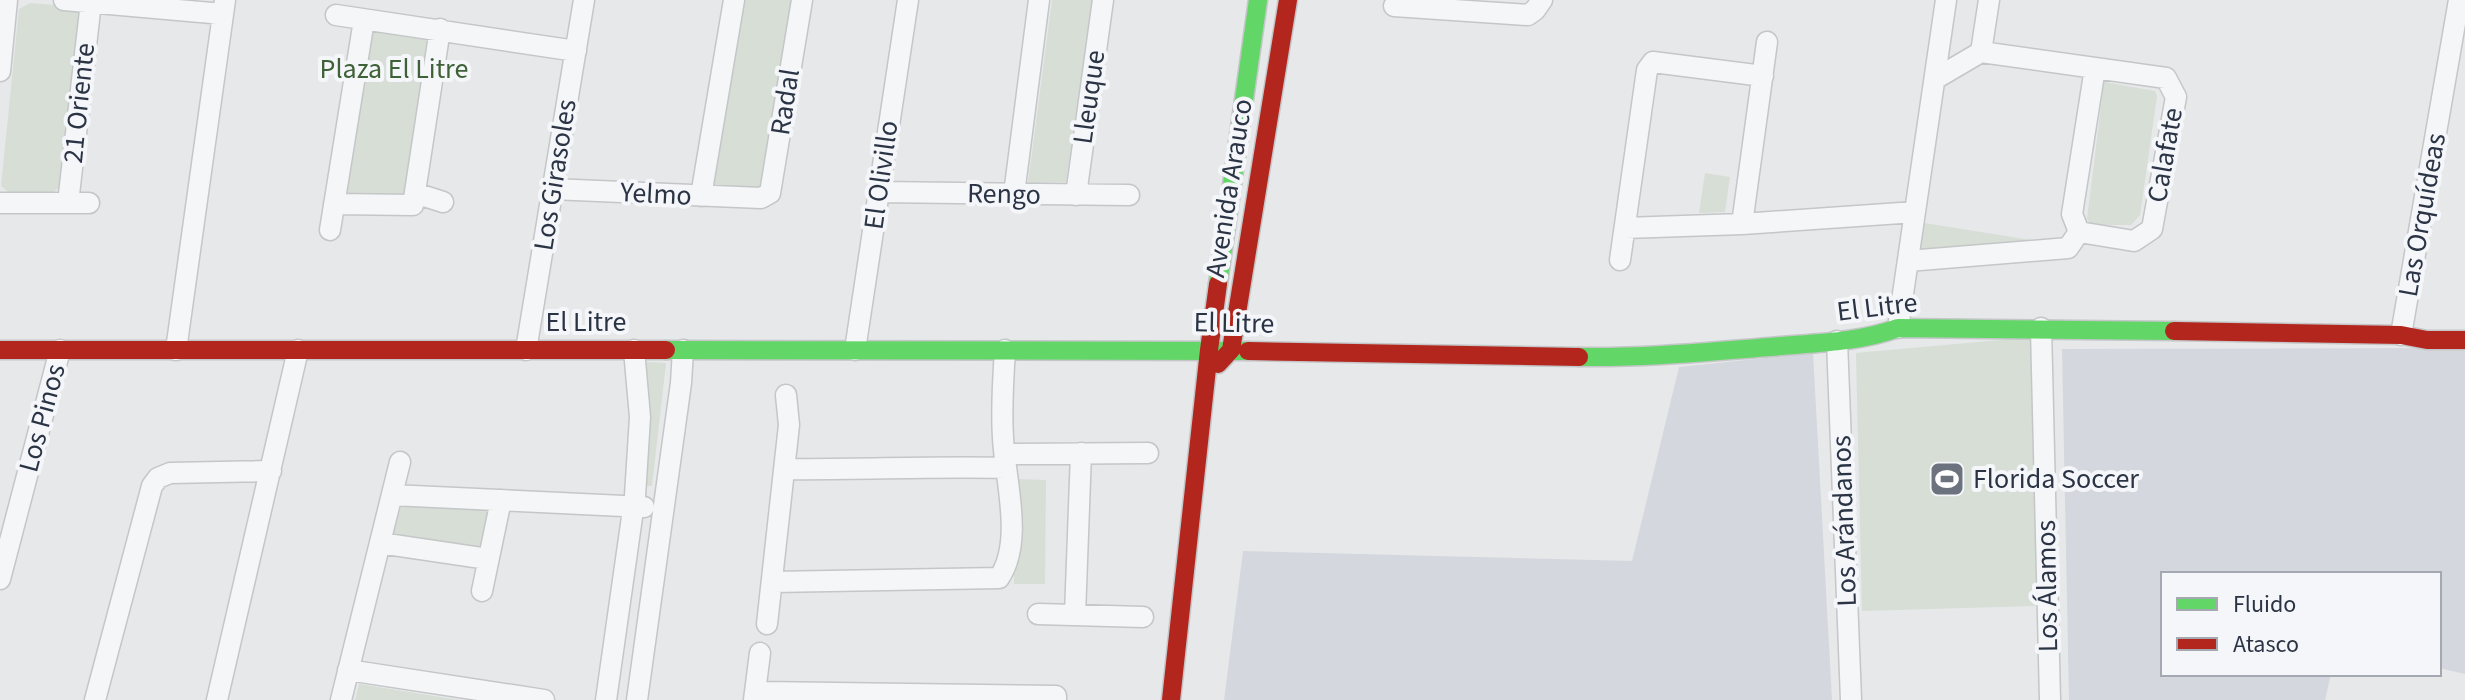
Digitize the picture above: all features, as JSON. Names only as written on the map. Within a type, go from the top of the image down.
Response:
[{"type":"street","points":[[0,71],[7,0]]},
{"type":"street","points":[[64,0],[224,7],[176,350]]},
{"type":"street","name":"Los Girasoles","points":[[526,350],[584,0]]},
{"type":"street","points":[[701,196],[734,0]]},
{"type":"street","name":"Radal","points":[[761,198],[770,193],[802,0]]},
{"type":"street","name":"El Olivillo","points":[[855,350],[908,0]]},
{"type":"street","points":[[1014,194],[1039,0]]},
{"type":"street","name":"Lleuque","points":[[1076,195],[1103,0]]},
{"type":"street","name":"Avenida Arauco","points":[[1171,700],[1209,350],[1258,0]]},
{"type":"street","name":"Avenida Arauco","points":[[1231,350],[1288,0]]},
{"type":"street","points":[[1394,6],[1470,6],[1528,15],[1542,0]]},
{"type":"street","points":[[1898,328],[1946,0]]},
{"type":"street","points":[[1935,79],[1981,52],[1989,0]]},
{"type":"street","name":"Las Orquídeas","points":[[2401,335],[2459,0]]},
{"type":"street","name":"21 Oriente","points":[[68,203],[91,2]]},
{"type":"street","points":[[336,15],[576,51]]},
{"type":"street","points":[[330,230],[364,20]]},
{"type":"street","points":[[414,199],[440,29]]},
{"type":"street","points":[[1742,224],[1767,42]]},
{"type":"street","name":"Calafate","points":[[1981,52],[2166,78],[2176,97],[2152,229],[2134,241],[2079,232]]},
{"type":"street","points":[[1620,260],[1647,70],[1653,62],[1763,76]]},
{"type":"street","points":[[1908,261],[2068,248],[2079,232],[2072,214],[2095,68]]},
{"type":"street","name":"Yelmo","points":[[552,189],[761,198]]},
{"type":"street","name":"Rengo","points":[[879,192],[1129,195]]},
{"type":"street","points":[[334,204],[414,199],[443,202]]},
{"type":"street","points":[[0,203],[89,203]]},
{"type":"street","points":[[1625,228],[1742,224],[1915,212]]},
{"type":"street","name":"El Litre","points":[[0,350],[1231,350],[1607,357],[1673,356],[1837,341],[1884,334],[1898,328],[2401,335],[2427,340],[2465,340]]},
{"type":"street","name":"Los Álamos","points":[[2041,328],[2050,700]]},
{"type":"street","name":"Los Arándanos","points":[[1837,341],[1851,700]]},
{"type":"street","name":"Los Pinos","points":[[0,579],[60,350]]},
{"type":"street","points":[[217,700],[298,350]]},
{"type":"street","points":[[606,700],[634,506],[640,417],[634,350]]},
{"type":"street","points":[[637,700],[683,350]]},
{"type":"street","points":[[772,582],[999,578],[1007,567],[1013,516],[1002,402],[1005,350]]},
{"type":"street","points":[[1207,376],[1231,350]]},
{"type":"street","points":[[767,624],[789,425],[786,395]]},
{"type":"street","points":[[1075,615],[1081,453]]},
{"type":"street","points":[[784,469],[853,470],[1006,461],[1081,453],[1148,453]]},
{"type":"street","points":[[341,700],[400,462]]},
{"type":"street","points":[[95,700],[152,486],[158,478],[170,473],[271,471]]},
{"type":"street","points":[[392,495],[664,509]]},
{"type":"street","points":[[482,591],[501,500]]},
{"type":"street","points":[[380,543],[488,559]]},
{"type":"street","points":[[1038,614],[1143,617]]},
{"type":"street","points":[[760,653],[755,696],[1056,696],[1056,700]]},
{"type":"street","points":[[348,670],[479,695],[544,700]]},
{"type":"shaded area","points":[[2465,348],[2465,674],[2441,668],[2441,572],[2161,572],[2161,676],[2331,676],[2325,700],[2069,700],[2062,349]]},
{"type":"shaded area","points":[[1813,353],[1832,700],[1224,700],[1243,551],[1632,561],[1679,367]]},
{"type":"green space","points":[[741,0],[798,0],[765,192],[709,190]]},
{"type":"green space","points":[[1052,0],[1092,0],[1066,182],[1028,183]]},
{"type":"green space","points":[[30,3],[77,7],[82,20],[61,186],[52,193],[9,193],[1,186],[19,9]]},
{"type":"green space","name":"Plaza El Litre","points":[[375,28],[427,35],[432,45],[408,192],[400,198],[349,197],[343,190],[366,32]]},
{"type":"green space","points":[[2104,82],[2155,91],[2157,96],[2140,215],[2131,225],[2092,225],[2087,219]]},
{"type":"green space","points":[[1705,173],[1730,177],[1725,212],[1699,213]]},
{"type":"green space","points":[[1924,223],[2043,242],[1919,256]]},
{"type":"green space","name":"Florida Soccer","points":[[2033,337],[2036,606],[1862,611],[1856,353]]},
{"type":"green space","points":[[646,362],[666,363],[652,486],[642,486]]},
{"type":"green space","points":[[1014,479],[1046,480],[1045,584],[1014,584]]},
{"type":"green space","points":[[400,505],[489,509],[481,550],[392,535]]},
{"type":"green space","points":[[359,684],[459,700],[355,700]]},
{"type":"traffic: fast","points":[[1218,284],[1258,0]]},
{"type":"traffic: fast","points":[[1579,357],[1627,357],[1819,343],[1867,337],[1898,328],[2174,331]]},
{"type":"traffic: fast","points":[[666,350],[1248,351]]},
{"type":"traffic: jam","points":[[1218,364],[1231,350],[1288,0]]},
{"type":"traffic: jam","points":[[1171,700],[1218,284]]},
{"type":"traffic: jam","points":[[2174,331],[2401,335],[2427,340],[2465,340]]},
{"type":"traffic: jam","points":[[0,350],[666,350]]},
{"type":"traffic: jam","points":[[1248,351],[1579,357]]},
{"type":"place","name":"Florida Soccer","points":[[1947,479]]}]
